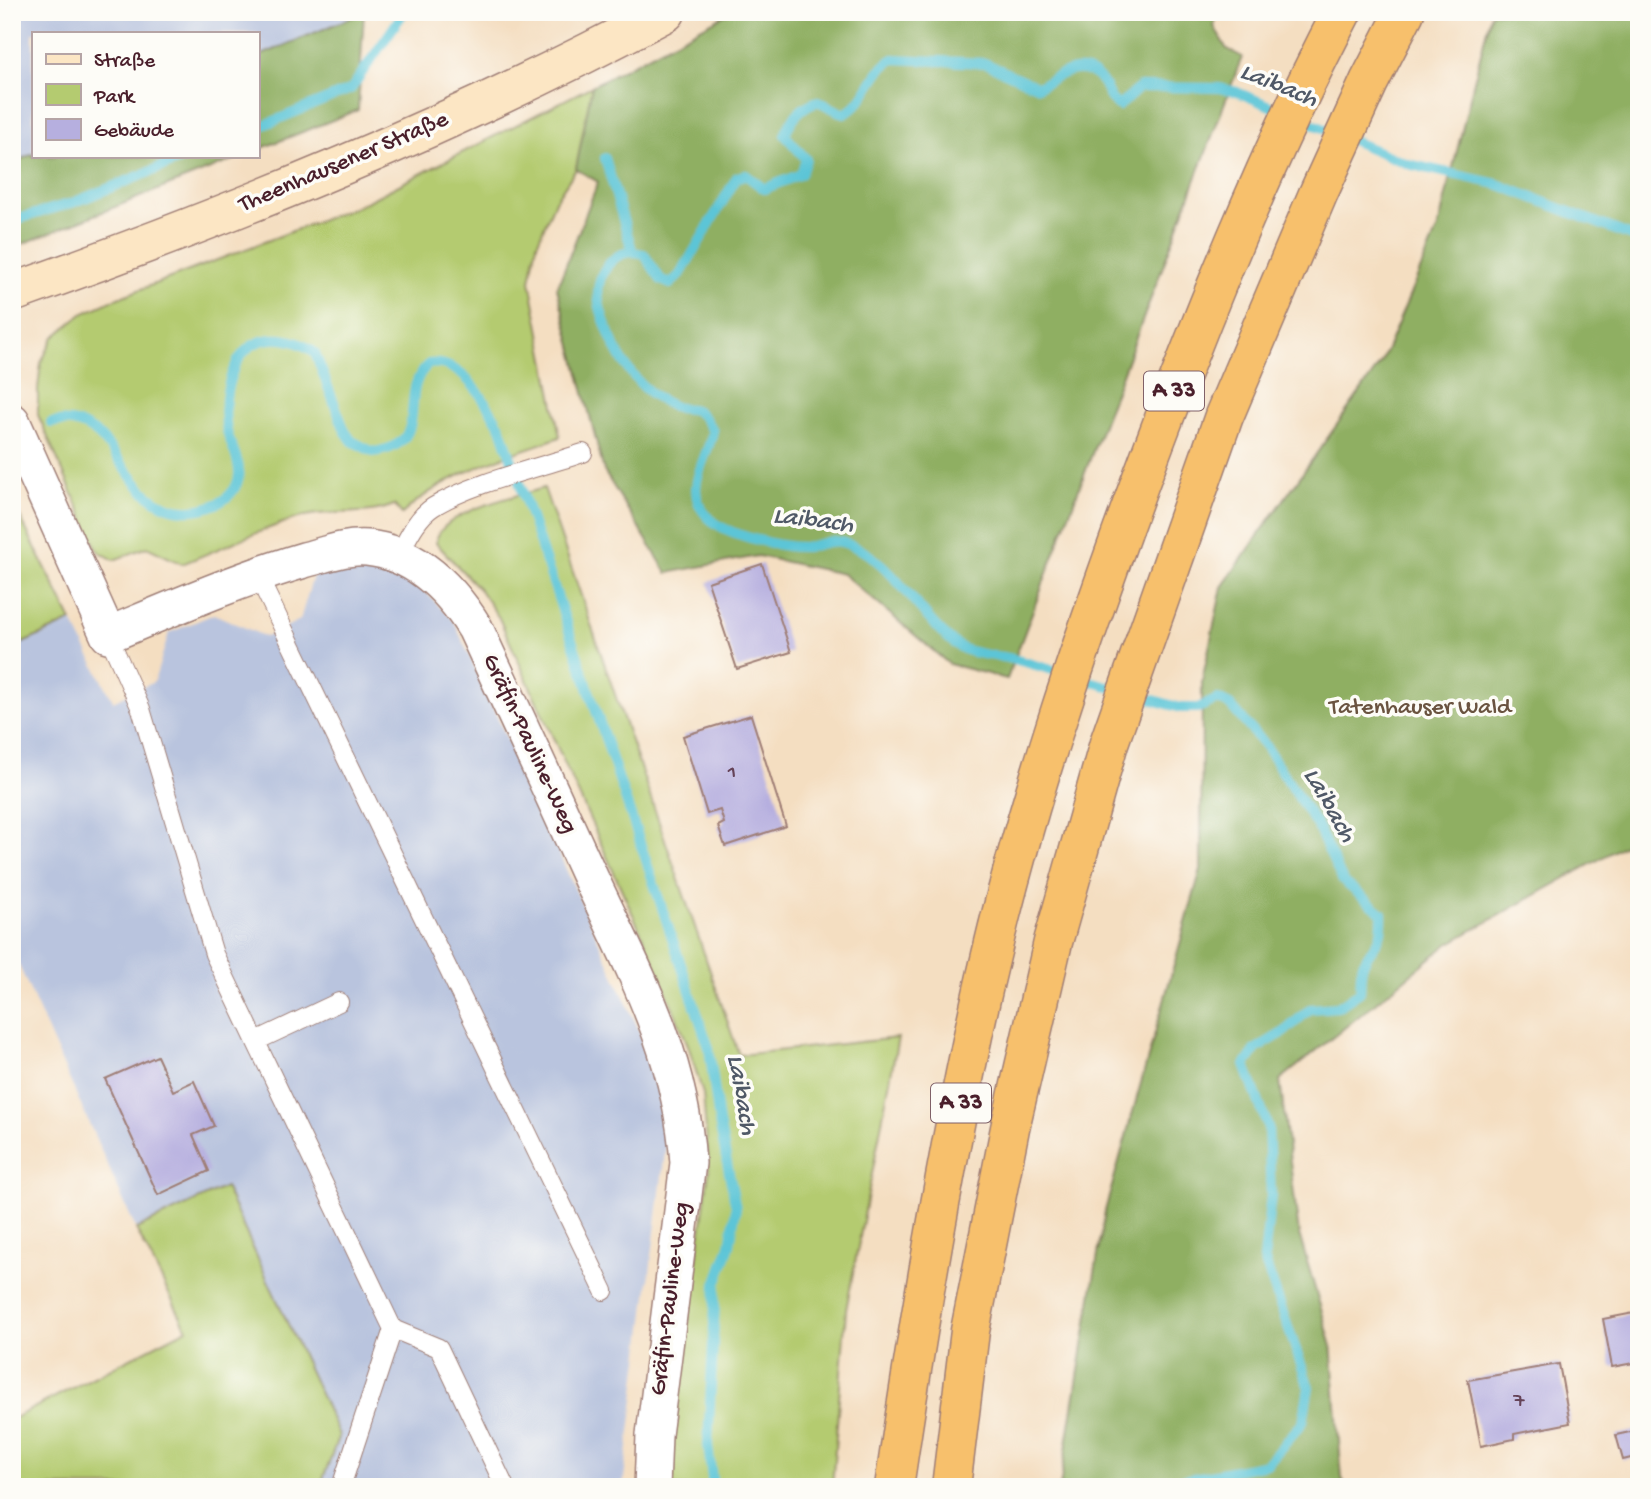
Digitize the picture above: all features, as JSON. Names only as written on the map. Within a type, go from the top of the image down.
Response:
[{"type":"highway","name":"A 33","points":[[894,1487],[924,1288],[985,980],[1054,724],[1178,381],[1266,169],[1342,12]]},
{"type":"highway","name":"A 33","points":[[951,1487],[970,1331],[1010,1128],[1053,942],[1109,743],[1224,416],[1318,194],[1369,82],[1405,12]]},
{"type":"main road","name":"Theenhausener Straße","points":[[12,293],[185,231],[395,143],[666,12]]},
{"type":"street","points":[[12,421],[108,635]]},
{"type":"street","name":"Gräfin-Pauline-Weg","points":[[108,635],[257,574],[349,548],[369,548],[398,556],[438,580],[459,602],[475,628],[666,1044],[685,1128],[688,1163],[654,1435],[652,1487]]},
{"type":"lane","points":[[398,556],[416,524],[432,508],[480,487],[583,453]]},
{"type":"lane","points":[[257,574],[604,1291]]},
{"type":"lane","points":[[108,635],[141,709],[215,954],[393,1329],[439,1348],[505,1487]]},
{"type":"lane","points":[[256,1041],[339,1002]]},
{"type":"lane","points":[[341,1487],[393,1329]]},
{"type":"shaded area","points":[[12,12],[362,12],[259,56],[259,32],[32,32],[32,154],[12,163]]},
{"type":"shaded area","points":[[368,564],[393,570],[417,583],[454,622],[638,1028],[661,1089],[667,1136],[623,1487],[320,1487],[339,1435],[225,1187],[136,1229],[12,950],[12,648],[72,621],[113,701],[154,682],[169,633],[214,614],[266,637],[300,620],[314,573],[343,565]]},
{"type":"green space","points":[[364,12],[358,110],[259,149],[259,56]]},
{"type":"green space","points":[[730,12],[1218,12],[1214,26],[1226,48],[1242,57],[1007,679],[949,664],[843,574],[758,556],[667,573],[604,471],[557,288],[598,182],[576,169],[592,86]]},
{"type":"green space","name":"Tatenhauser Wald","points":[[1491,12],[1639,12],[1639,837],[1448,944],[1280,1080],[1299,1234],[1331,1343],[1342,1478],[1346,1487],[1060,1487],[1105,1211],[1201,869],[1202,681],[1222,587],[1382,361],[1438,228]]},
{"type":"green space","points":[[592,86],[576,169],[555,201],[537,244],[530,281],[560,437],[456,477],[437,487],[402,514],[394,505],[371,511],[310,515],[269,528],[182,564],[147,547],[114,560],[98,551],[38,415],[41,363],[53,338],[82,314],[118,298],[358,206]]},
{"type":"green space","points":[[32,154],[32,158],[238,158],[12,248],[12,163]]},
{"type":"green space","points":[[544,488],[739,1055],[898,1038],[846,1310],[832,1487],[666,1487],[709,1171],[703,1094],[688,1045],[653,959],[499,618],[480,590],[436,543],[440,532],[463,514]]},
{"type":"green space","points":[[12,501],[72,621],[12,648]]},
{"type":"green space","points":[[225,1187],[339,1435],[320,1487],[12,1487],[12,1419],[187,1329],[136,1229]]},
{"type":"building","points":[[762,564],[791,652],[737,669],[708,582]]},
{"type":"building","points":[[751,715],[786,826],[725,846],[718,826],[724,823],[720,810],[707,814],[683,736]]},
{"type":"building","points":[[157,1056],[173,1091],[194,1081],[214,1126],[193,1135],[209,1171],[158,1195],[105,1079]]},
{"type":"building","points":[[1639,1312],[1639,1362],[1612,1367],[1603,1319]]},
{"type":"building","points":[[1559,1364],[1570,1423],[1514,1434],[1514,1439],[1481,1446],[1468,1380]]},
{"type":"building","points":[[1639,1430],[1639,1456],[1623,1460],[1616,1435]]},
{"type":"waterway","points":[[259,127],[351,89],[404,12]]},
{"type":"waterway","name":"Laibach","points":[[1148,1487],[1267,1464],[1303,1422],[1309,1387],[1264,1259],[1271,1195],[1268,1127],[1245,1065],[1256,1049],[1284,1032],[1310,1009],[1338,1007],[1360,992],[1362,967],[1380,937],[1382,913],[1343,881],[1317,826],[1266,747],[1230,705],[1218,699],[1198,708],[1181,708],[1017,660],[966,650],[945,635],[891,574],[860,549],[836,541],[805,547],[769,543],[728,530],[710,519],[701,508],[696,487],[713,431],[698,412],[677,408],[661,400],[649,392],[629,370],[614,345],[603,317],[598,297],[600,279],[615,258],[633,252],[644,254],[661,280],[670,284],[680,275],[737,177],[746,175],[764,189],[801,174],[806,159],[785,135],[798,114],[818,101],[844,114],[858,103],[879,72],[893,59],[985,63],[1038,87],[1069,71],[1085,70],[1100,79],[1111,99],[1119,106],[1140,87],[1219,88],[1237,92],[1408,164],[1497,184],[1639,239]]},
{"type":"waterway","points":[[12,221],[75,202],[184,158]]},
{"type":"waterway","points":[[605,158],[632,250]]},
{"type":"waterway","name":"Laibach","points":[[51,423],[74,422],[91,430],[106,443],[145,493],[162,504],[189,510],[206,508],[221,502],[231,494],[237,483],[239,467],[225,419],[227,391],[236,364],[243,353],[265,340],[292,341],[315,353],[345,431],[352,441],[373,452],[392,447],[404,439],[412,416],[419,375],[429,364],[441,364],[463,376],[489,407],[501,428],[709,1048],[719,1122],[736,1208],[730,1245],[716,1284],[708,1445],[713,1487]]}]
